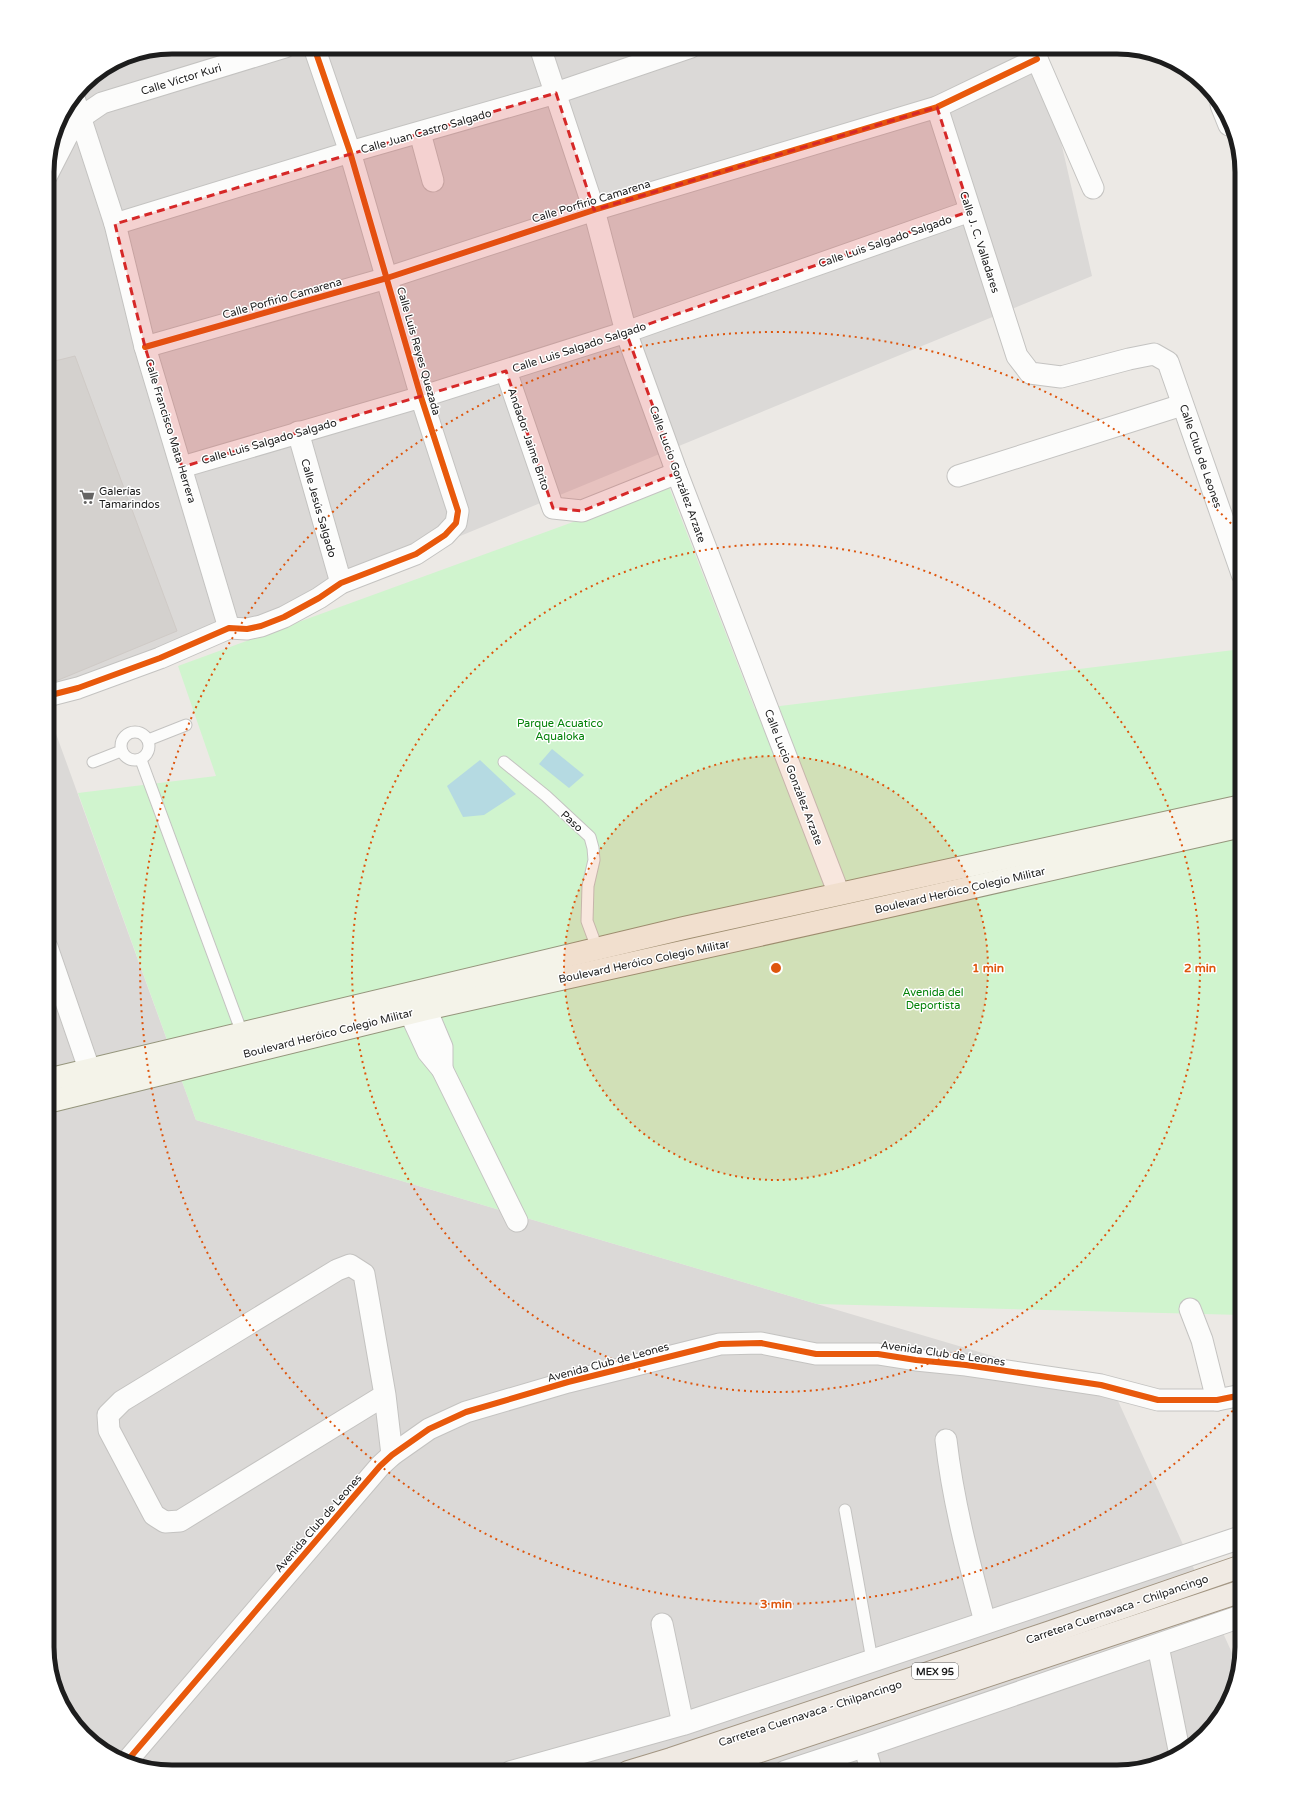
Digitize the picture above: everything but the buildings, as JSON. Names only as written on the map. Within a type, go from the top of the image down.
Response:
[{"type":"main road","name":"Boulevard Heróico Colegio Militar","points":[[54,1078],[597,948],[1235,808]]},
{"type":"main road","name":"Boulevard Heróico Colegio Militar","points":[[54,1100],[418,1011],[1235,828]]},
{"type":"main road","name":"Carretera Cuernavaca - Chilpancingo","points":[[651,1765],[1044,1634],[1235,1568]]},
{"type":"main road","name":"Carretera Cuernavaca - Chilpancingo","points":[[718,1765],[1235,1593]]},
{"type":"street","name":"Calle Víctor Kuri","points":[[80,118],[102,104],[263,54]]},
{"type":"street","name":"Calle Luis Reyes Quezada","points":[[316,54],[350,152],[421,396],[458,511],[456,523],[445,535],[416,554],[341,583]]},
{"type":"street","name":"Calle Lucio González Arzate","points":[[542,54],[594,210],[626,332],[677,473],[839,894]]},
{"type":"street","name":"Calle Juan Castro Salgado","points":[[115,224],[350,152],[556,93],[670,54]]},
{"type":"street","name":"Calle Porfirio Camarena","points":[[146,347],[387,278],[594,210],[937,107],[1032,54]]},
{"type":"street","points":[[1034,54],[1093,188]]},
{"type":"street","name":"Calle Francisco Mata Herrera","points":[[76,104],[115,224],[146,347],[229,628]]},
{"type":"street","name":"Calle J. C. Valladares","points":[[937,107],[1017,356],[1030,373],[1061,377],[1154,354],[1168,362]]},
{"type":"street","points":[[60,138],[80,118]]},
{"type":"street","points":[[420,133],[433,181]]},
{"type":"street","name":"Calle Luis Salgado Salgado","points":[[182,467],[506,371],[626,332],[970,211]]},
{"type":"street","name":"Calle Club de Leones","points":[[1168,362],[1235,554]]},
{"type":"street","name":"Andador Jaime Brito","points":[[506,371],[553,508],[582,511],[677,473]]},
{"type":"street","points":[[958,476],[1182,405]]},
{"type":"street","name":"Calle Jesús Salgado","points":[[298,432],[341,583]]},
{"type":"street","points":[[54,694],[78,688],[160,658],[229,628],[247,629],[261,626],[284,617],[319,598],[341,583]]},
{"type":"street","points":[[54,967],[96,1090]]},
{"type":"street","points":[[418,1011],[428,1052],[442,1070],[517,1221]]},
{"type":"street","points":[[380,1398],[180,1520],[165,1522],[154,1515],[109,1430],[108,1415],[122,1400],[337,1270],[350,1265],[364,1274],[380,1398],[386,1461]]},
{"type":"street","points":[[1190,1309],[1202,1340],[1218,1400]]},
{"type":"street","name":"Avenida Club de Leones","points":[[130,1757],[386,1461],[429,1429],[466,1412],[568,1382],[720,1344],[761,1343],[816,1354],[878,1354],[916,1360],[966,1365],[1101,1385],[1158,1400],[1218,1400],[1235,1396]]},
{"type":"street","points":[[946,1440],[950,1477],[957,1510],[968,1560],[985,1622]]},
{"type":"street","points":[[536,1765],[683,1724],[1235,1539]]},
{"type":"street","points":[[806,1765],[1235,1618]]},
{"type":"street","points":[[662,1624],[683,1724]]},
{"type":"street","points":[[1158,1646],[1178,1747]]},
{"type":"street","points":[[864,1746],[870,1765]]},
{"type":"lane","points":[[148,740],[186,725]]},
{"type":"lane","points":[[139,732],[148,740],[150,745],[149,751],[141,760],[129,760],[121,751],[123,739],[127,734],[139,732]]},
{"type":"lane","points":[[93,762],[121,751]]},
{"type":"lane","points":[[141,760],[242,1033]]},
{"type":"lane","name":"Paso","points":[[504,762],[546,796],[590,837],[594,860],[588,886],[587,921],[597,948]]},
{"type":"lane","points":[[845,1510],[872,1660]]},
{"type":"highlighted area","points":[[556,93],[594,210],[937,107],[970,211],[626,332],[677,473],[582,511],[553,508],[506,371],[182,467],[145,347],[115,224]]},
{"type":"shaded area","points":[[172,54],[1041,54],[1092,276],[171,655],[54,706],[54,164],[58,142],[63,127],[74,106],[94,83],[106,74],[134,60],[157,55]]},
{"type":"shaded area","points":[[54,728],[196,1120],[1114,1392],[1234,1658],[1231,1677],[1226,1692],[1211,1719],[1189,1741],[1162,1756],[1132,1764],[1117,1765],[164,1765],[134,1759],[106,1745],[78,1719],[70,1706],[58,1677],[54,1647]]},
{"type":"green space","name":"Avenida del Deportista","points":[[669,487],[755,709],[1235,650],[1235,1315],[817,1304],[196,1120],[78,793],[216,776],[178,666]]},
{"type":"water","points":[[552,749],[584,775],[569,788],[539,764]]},
{"type":"water","points":[[480,760],[516,794],[484,815],[463,817],[447,786]]},
{"type":"cycle path","points":[[54,694],[78,688],[160,658],[229,628],[247,629],[261,626],[284,617],[319,598],[341,583],[416,554],[445,535],[456,523],[458,511],[421,397],[350,152],[316,54]]},
{"type":"cycle path","points":[[145,347],[387,278],[594,210],[937,107],[1037,59]]},
{"type":"cycle path","points":[[130,1757],[380,1466],[392,1455],[429,1429],[466,1412],[568,1382],[720,1344],[761,1343],[816,1354],[878,1354],[916,1360],[966,1365],[1101,1385],[1158,1400],[1217,1400],[1235,1396]]},
{"type":"place","name":"Galerías Tamarindos","points":[[87,497]]},
{"type":"park label","name":"Parque Acuatico Aqualoka","points":[[560,729]]}]
